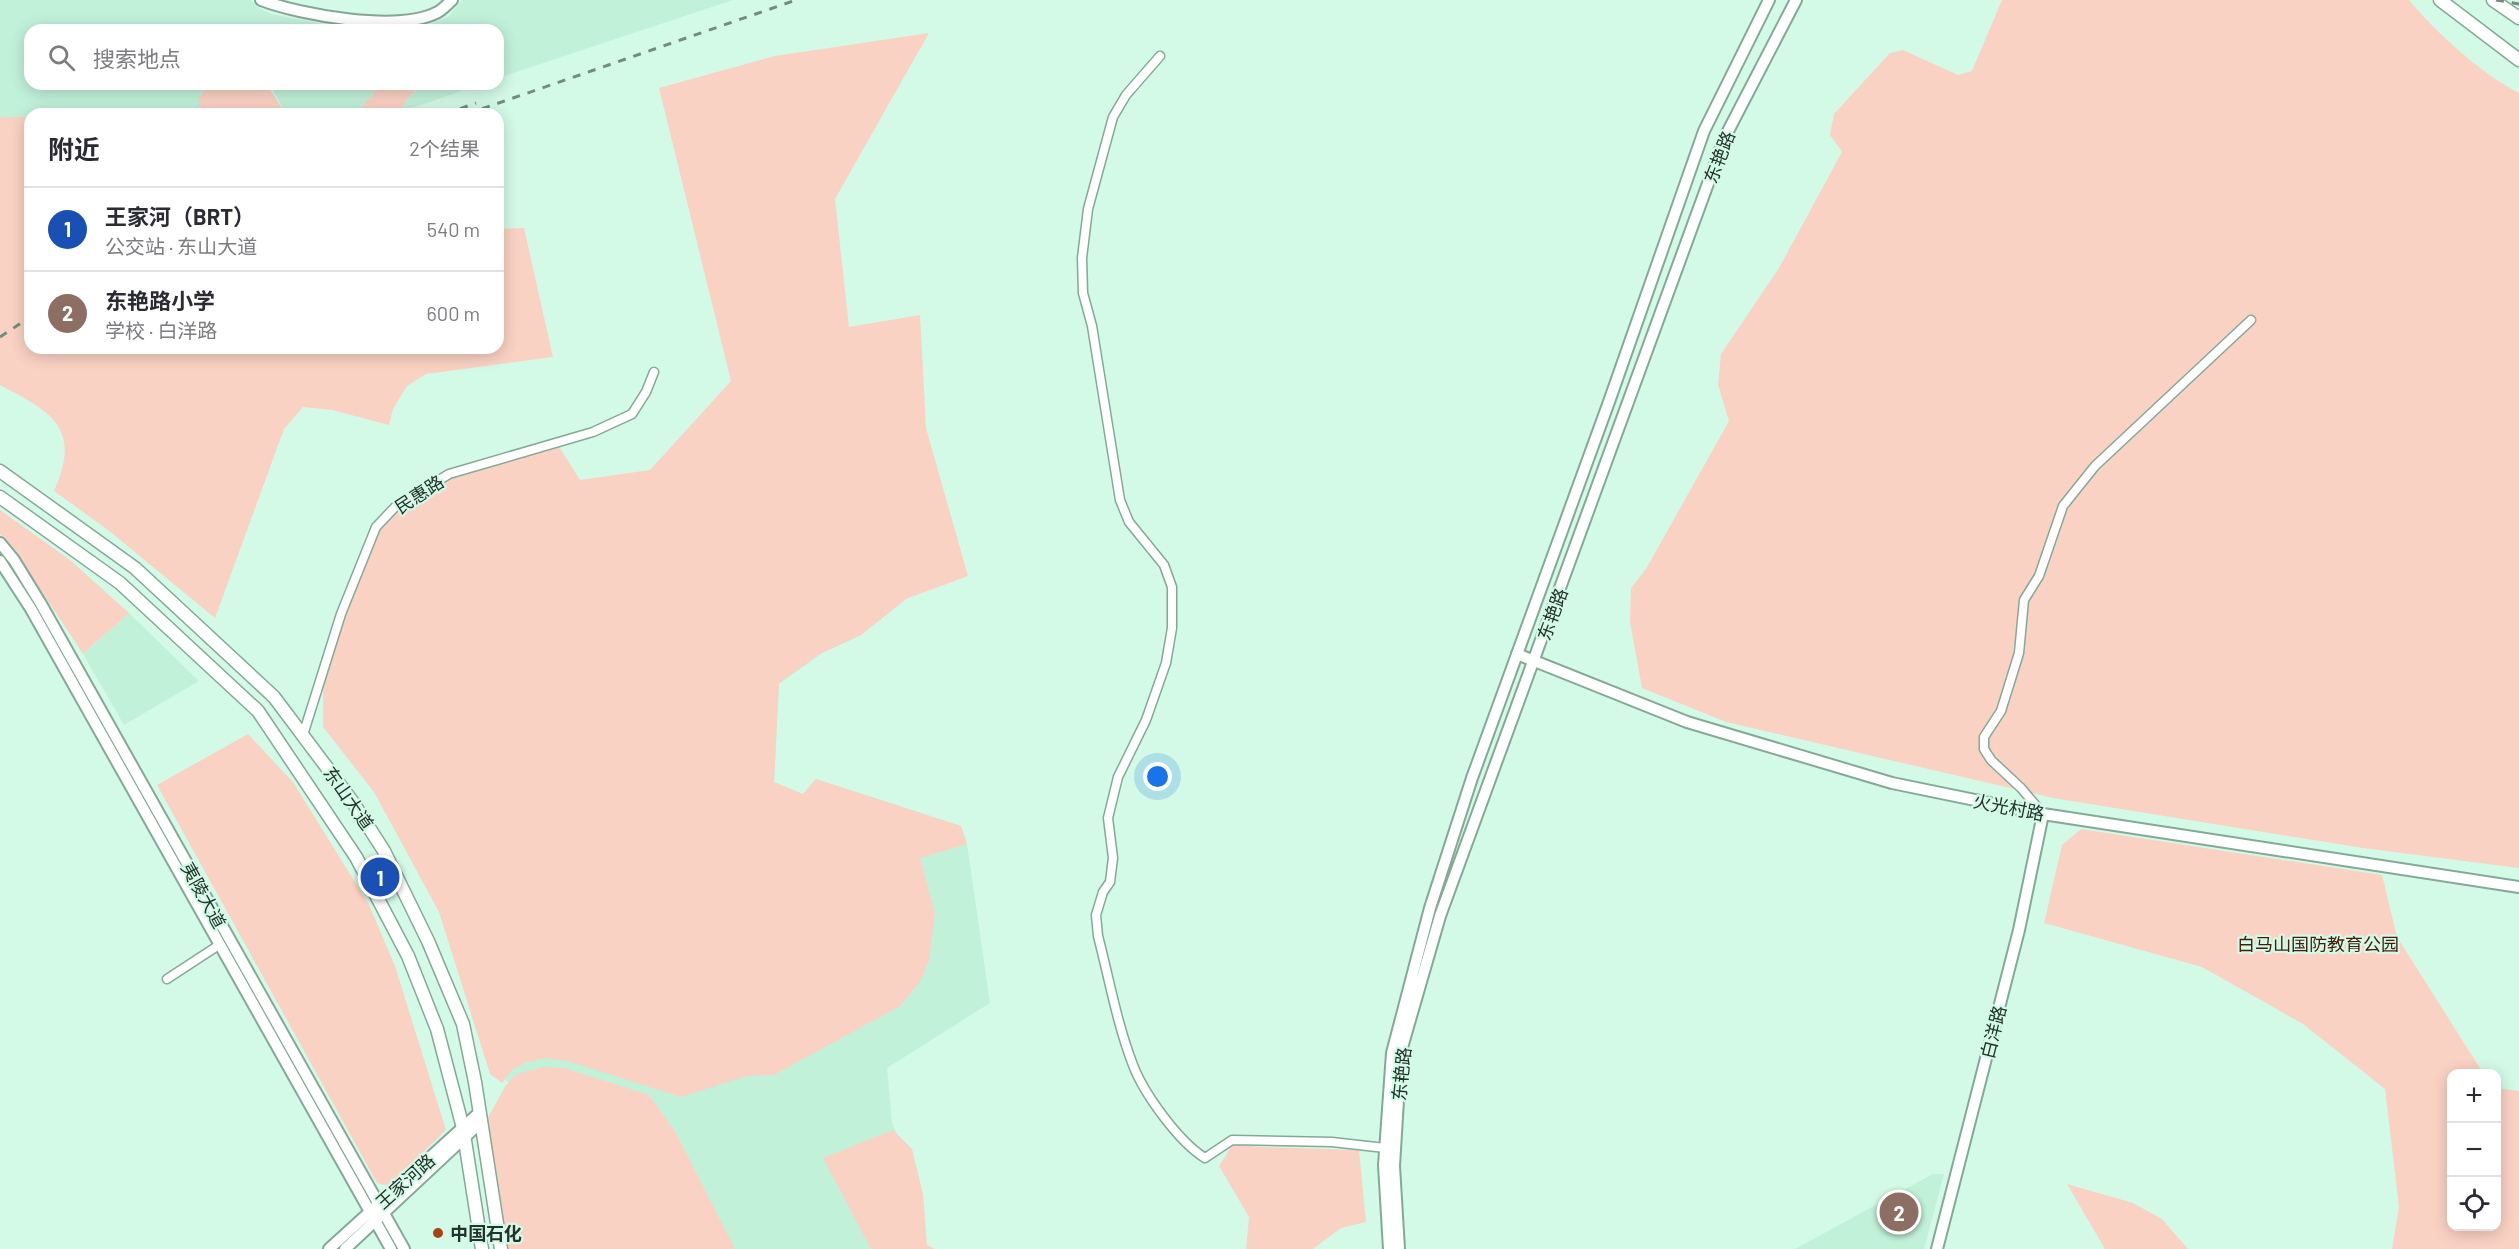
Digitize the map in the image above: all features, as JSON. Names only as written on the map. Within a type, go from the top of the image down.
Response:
[{"type":"main road","points":[[261,0],[313,14],[377,22],[422,18],[439,12],[452,0]]},
{"type":"main road","name":"东艳路","points":[[1389,1249],[1384,1165],[1392,1053],[1430,908],[1472,778],[1610,399],[1704,131],[1769,0]]},
{"type":"main road","name":"东艳路","points":[[1400,1249],[1394,1166],[1401,1052],[1440,916],[1725,137],[1796,0]]},
{"type":"main road","points":[[2440,0],[2519,60]]},
{"type":"main road","points":[[2493,0],[2519,18]]},
{"type":"main road","name":"东山大道","points":[[0,471],[135,568],[274,696],[352,801],[384,851],[428,941],[463,1024],[481,1117],[501,1249]]},
{"type":"main road","name":"东山大道","points":[[0,497],[120,583],[258,711],[356,857],[408,956],[437,1029],[464,1133],[482,1249]]},
{"type":"main road","name":"夷陵大道","points":[[0,543],[14,560],[41,604],[377,1213],[391,1249]]},
{"type":"main road","name":"夷陵大道","points":[[0,561],[31,609],[311,1104],[377,1213],[404,1249]]},
{"type":"main road","name":"火光村路","points":[[1517,654],[1688,722],[1892,783],[2043,814],[2519,887]]},
{"type":"main road","name":"白洋路","points":[[1936,1249],[2019,930],[2043,814]]},
{"type":"main road","name":"王家河路","points":[[329,1249],[377,1213],[481,1117]]},
{"type":"main road","name":"王家河路","points":[[345,1249],[377,1213]]},
{"type":"street","points":[[1160,56],[1126,96],[1113,117],[1088,209],[1082,258],[1083,293],[1092,326],[1120,500],[1130,522],[1164,565],[1172,587],[1172,628],[1166,663],[1146,720],[1118,777],[1108,818],[1113,858],[1110,882],[1102,892],[1096,915],[1098,936],[1133,1066],[1164,1118],[1195,1152],[1205,1158],[1232,1140],[1332,1142],[1385,1148]]},
{"type":"street","points":[[2043,814],[2013,780],[1991,760],[1984,749],[1984,737],[2001,711],[2019,653],[2024,600],[2039,576],[2063,506],[2095,465],[2251,320]]},
{"type":"street","name":"民惠路","points":[[303,735],[341,614],[358,570],[376,527],[396,506],[449,474],[593,432],[632,414],[646,392],[654,372]]},
{"type":"street","points":[[167,979],[219,945]]},
{"type":"shaded area","points":[[0,0],[251,0],[257,7],[272,14],[323,24],[24,24],[24,90],[204,90],[199,98],[199,108],[24,108],[24,117],[0,118]]},
{"type":"shaded area","points":[[462,0],[733,0],[504,76],[504,24],[430,24],[448,17]]},
{"type":"shaded area","points":[[273,90],[377,90],[360,108],[283,108]]},
{"type":"shaded area","points":[[416,90],[464,90],[412,108],[403,108],[406,100]]},
{"type":"shaded area","points":[[906,599],[861,635],[822,653],[779,684],[774,782],[803,794],[816,779],[961,826],[967,844],[990,1003],[887,1068],[892,1123],[923,1194],[914,1224],[919,1249],[598,1249],[563,1123],[487,1066],[545,825]]},
{"type":"shaded area","points":[[129,613],[199,681],[124,725],[83,654]]},
{"type":"shaded area","points":[[1933,1174],[1944,1174],[1924,1249],[1795,1249]]},
{"type":"green space","points":[[2002,0],[2409,0],[2460,51],[2489,74],[2519,93],[2519,868],[2363,848],[2053,798],[1726,722],[1642,688],[1630,622],[1631,588],[1646,569],[1729,421],[1718,385],[1721,354],[1779,268],[1842,152],[1830,135],[1834,114],[1890,53],[1903,50],[1958,75],[1972,71]]},
{"type":"green space","points":[[929,33],[835,199],[849,327],[920,315],[926,428],[968,576],[906,599],[861,635],[822,653],[779,683],[774,782],[803,794],[816,779],[961,826],[967,844],[920,858],[935,914],[929,961],[919,983],[900,1006],[774,1075],[747,1076],[681,1097],[568,1061],[545,1058],[513,1069],[502,1083],[490,1074],[439,912],[374,792],[323,727],[323,671],[376,527],[396,506],[449,474],[556,442],[580,480],[650,470],[731,381],[659,88],[775,56]]},
{"type":"green space","points":[[204,90],[270,90],[282,108],[199,108],[199,98]]},
{"type":"green space","points":[[377,90],[416,90],[406,100],[404,108],[360,108]]},
{"type":"green space","points":[[24,117],[24,354],[504,354],[504,229],[524,228],[553,357],[426,374],[407,386],[393,409],[389,425],[332,410],[303,407],[284,429],[215,618],[108,530],[54,491],[65,452],[63,437],[57,424],[34,404],[0,385],[0,118]]},
{"type":"green space","points":[[0,510],[70,560],[129,613],[83,654],[17,554],[0,534]]},
{"type":"green space","points":[[248,734],[293,782],[369,905],[395,966],[446,1130],[388,1186],[377,1183],[157,785]]},
{"type":"green space","name":"白马山国防教育公园","points":[[2081,829],[2382,875],[2397,937],[2480,1069],[2447,1069],[2447,1231],[2501,1231],[2501,1089],[2519,1091],[2519,1249],[2392,1249],[2399,1207],[2385,1089],[2303,1024],[2202,967],[2044,923],[2062,845]]},
{"type":"green space","points":[[544,1067],[564,1068],[649,1095],[676,1133],[735,1249],[504,1249],[485,1123],[506,1085],[517,1074]]},
{"type":"green space","points":[[893,1130],[912,1149],[923,1194],[927,1245],[935,1249],[871,1249],[823,1158]]},
{"type":"green space","points":[[1233,1144],[1359,1150],[1366,1222],[1341,1228],[1313,1249],[1246,1249],[1249,1217],[1219,1166]]},
{"type":"green space","points":[[2067,1184],[2133,1203],[2162,1219],[2188,1249],[2105,1249]]},
{"type":"railway","points":[[484,108],[796,0]]},
{"type":"railway","points":[[2496,0],[2519,4]]},
{"type":"railway","points":[[462,108],[476,103]]},
{"type":"railway","points":[[0,337],[24,321]]},
{"type":"place","name":"王家河（BRT）","points":[[380,877]]},
{"type":"place","name":"东艳路小学","points":[[1899,1212]]},
{"type":"place","name":"中国石化","points":[[438,1233]]}]
